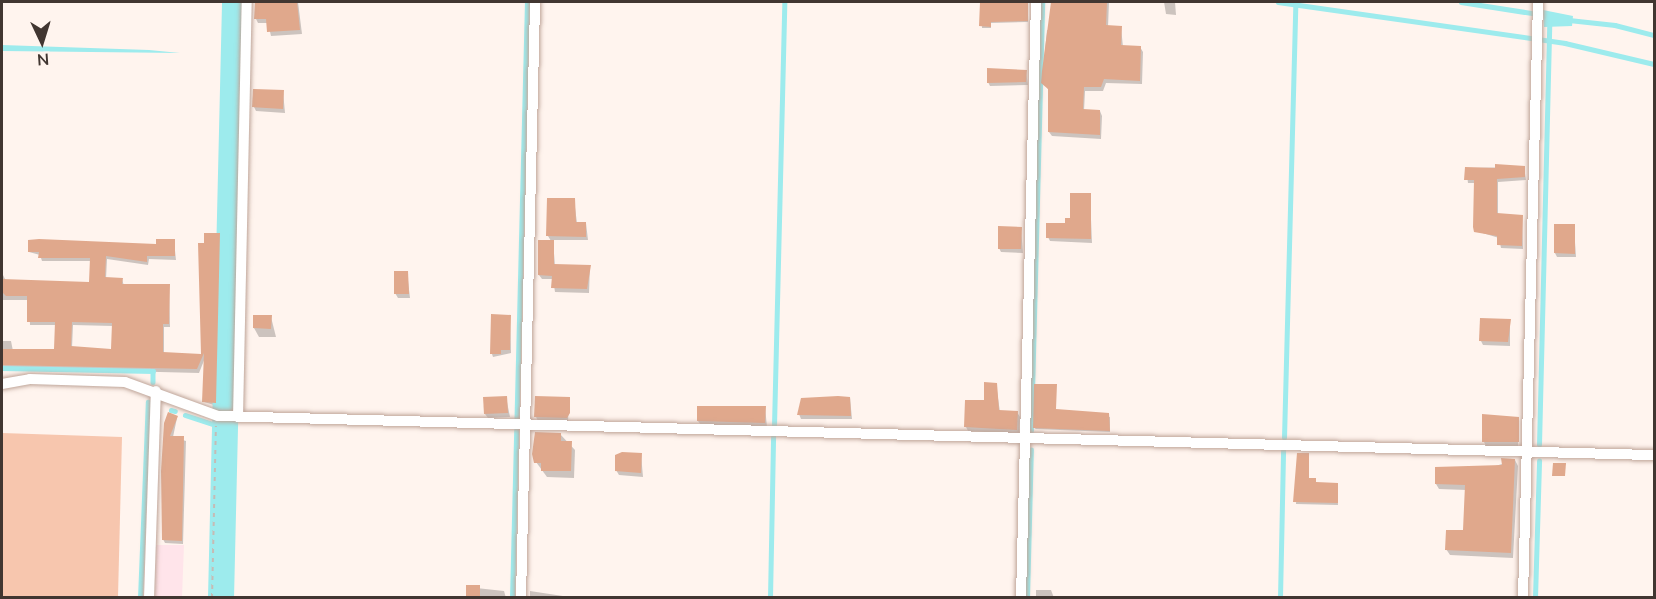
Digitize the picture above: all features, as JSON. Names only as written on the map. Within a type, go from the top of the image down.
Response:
[{"type":"street","points":[[234,417],[247,2]]},
{"type":"street","points":[[521,597],[519,425],[535,2]]},
{"type":"street","points":[[1021,597],[1036,2]]},
{"type":"street","points":[[1523,597],[1538,4]]},
{"type":"street","points":[[2,384],[30,380],[115,381],[156,391],[218,416],[234,417],[1654,455]]},
{"type":"street","points":[[149,597],[156,391]]},
{"type":"path","points":[[212,597],[216,430]]},
{"type":"shaded area","points":[[2,433],[122,437],[118,597],[2,597]]},
{"type":"shaded area","points":[[156,545],[184,545],[182,597],[155,597]]},
{"type":"water","points":[[1543,10],[1573,16],[1572,26],[1544,27]]},
{"type":"water","points":[[2,45],[149,50],[180,53],[2,51]]},
{"type":"building","points":[[255,2],[297,2],[300,30],[267,32],[266,19],[254,19]]},
{"type":"building","points":[[980,2],[1028,2],[1028,21],[991,22],[991,27],[979,26]]},
{"type":"building","points":[[1051,2],[1107,2],[1106,25],[1122,26],[1121,45],[1141,46],[1140,81],[1104,79],[1101,87],[1084,87],[1083,109],[1100,110],[1100,135],[1048,132],[1048,89],[1041,83]]},
{"type":"building","points":[[987,68],[1027,70],[1026,82],[987,83]]},
{"type":"building","points":[[253,89],[284,90],[283,109],[252,107]]},
{"type":"building","points":[[1495,164],[1525,166],[1525,177],[1497,179],[1497,213],[1523,215],[1522,246],[1497,245],[1497,236],[1474,232],[1474,180],[1464,180],[1465,167],[1495,168]]},
{"type":"building","points":[[1070,193],[1091,193],[1091,239],[1046,238],[1046,223],[1065,223],[1065,218],[1070,218]]},
{"type":"building","points":[[547,198],[575,198],[576,222],[586,222],[586,237],[546,236]]},
{"type":"building","points":[[1554,224],[1575,224],[1575,254],[1554,253]]},
{"type":"building","points":[[998,226],[1022,227],[1021,249],[998,249]]},
{"type":"building","points":[[204,233],[220,233],[216,403],[202,402],[204,353],[197,369],[2,365],[2,349],[54,349],[55,322],[27,322],[27,296],[6,296],[2,292],[2,279],[89,282],[90,258],[38,258],[39,252],[28,252],[28,240],[156,244],[156,239],[175,239],[175,256],[147,256],[147,262],[106,256],[105,277],[123,278],[122,284],[170,284],[169,324],[163,324],[163,352],[201,354],[198,243],[204,243]],"holes":[[[72,322],[112,323],[111,349],[71,346]]]},
{"type":"building","points":[[538,240],[554,240],[554,264],[591,265],[587,289],[551,288],[552,276],[538,275]]},
{"type":"building","points":[[394,271],[408,271],[409,294],[394,294]]},
{"type":"building","points":[[491,314],[511,315],[510,350],[501,350],[501,354],[490,354]]},
{"type":"building","points":[[253,315],[272,315],[271,329],[253,328]]},
{"type":"building","points":[[1480,318],[1511,319],[1508,342],[1479,341]]},
{"type":"building","points":[[984,382],[997,383],[999,410],[1018,411],[1017,430],[964,427],[965,400],[984,400]]},
{"type":"building","points":[[1034,384],[1057,384],[1056,409],[1109,413],[1110,431],[1033,428]]},
{"type":"building","points":[[507,396],[508,413],[484,414],[483,397]]},
{"type":"building","points":[[535,396],[570,397],[570,413],[567,418],[534,417]]},
{"type":"building","points":[[850,397],[851,416],[797,415],[801,398]]},
{"type":"building","points":[[697,406],[766,406],[765,423],[697,421]]},
{"type":"building","points":[[168,412],[178,416],[170,436],[184,436],[182,541],[162,540],[161,471],[164,423]]},
{"type":"building","points":[[1482,414],[1519,417],[1519,442],[1482,442]]},
{"type":"building","points":[[535,432],[561,433],[561,441],[572,441],[571,471],[541,471],[541,463],[534,463],[532,454]]},
{"type":"building","points":[[622,452],[642,453],[641,473],[615,471],[615,455]]},
{"type":"building","points":[[1297,453],[1309,453],[1309,478],[1316,478],[1316,482],[1338,483],[1338,503],[1293,502]]},
{"type":"building","points":[[1501,458],[1515,459],[1511,553],[1445,550],[1446,530],[1463,530],[1465,485],[1435,484],[1435,467],[1502,465]]},
{"type":"building","points":[[1553,463],[1566,463],[1565,476],[1552,476]]},
{"type":"building","points":[[466,585],[480,585],[480,597],[466,597]]},
{"type":"waterway","points":[[221,598],[235,2]]},
{"type":"waterway","points":[[512,598],[527,2]]},
{"type":"waterway","points":[[774,426],[784,2]]},
{"type":"waterway","points":[[1031,431],[1042,2]]},
{"type":"waterway","points":[[1278,2],[1565,43],[1654,64]]},
{"type":"waterway","points":[[1461,2],[1538,14]]},
{"type":"waterway","points":[[1284,438],[1295,4]]},
{"type":"waterway","points":[[1569,20],[1615,25],[1654,35]]},
{"type":"waterway","points":[[1539,445],[1549,23]]},
{"type":"waterway","points":[[2,368],[153,371],[153,382]]},
{"type":"waterway","points":[[140,598],[148,402]]},
{"type":"waterway","points":[[171,410],[175,411]]},
{"type":"waterway","points":[[185,415],[225,428]]},
{"type":"waterway","points":[[770,598],[773,437]]},
{"type":"waterway","points":[[1027,598],[1031,450]]},
{"type":"waterway","points":[[1280,598],[1283,451]]},
{"type":"waterway","points":[[1535,598],[1539,461]]}]
